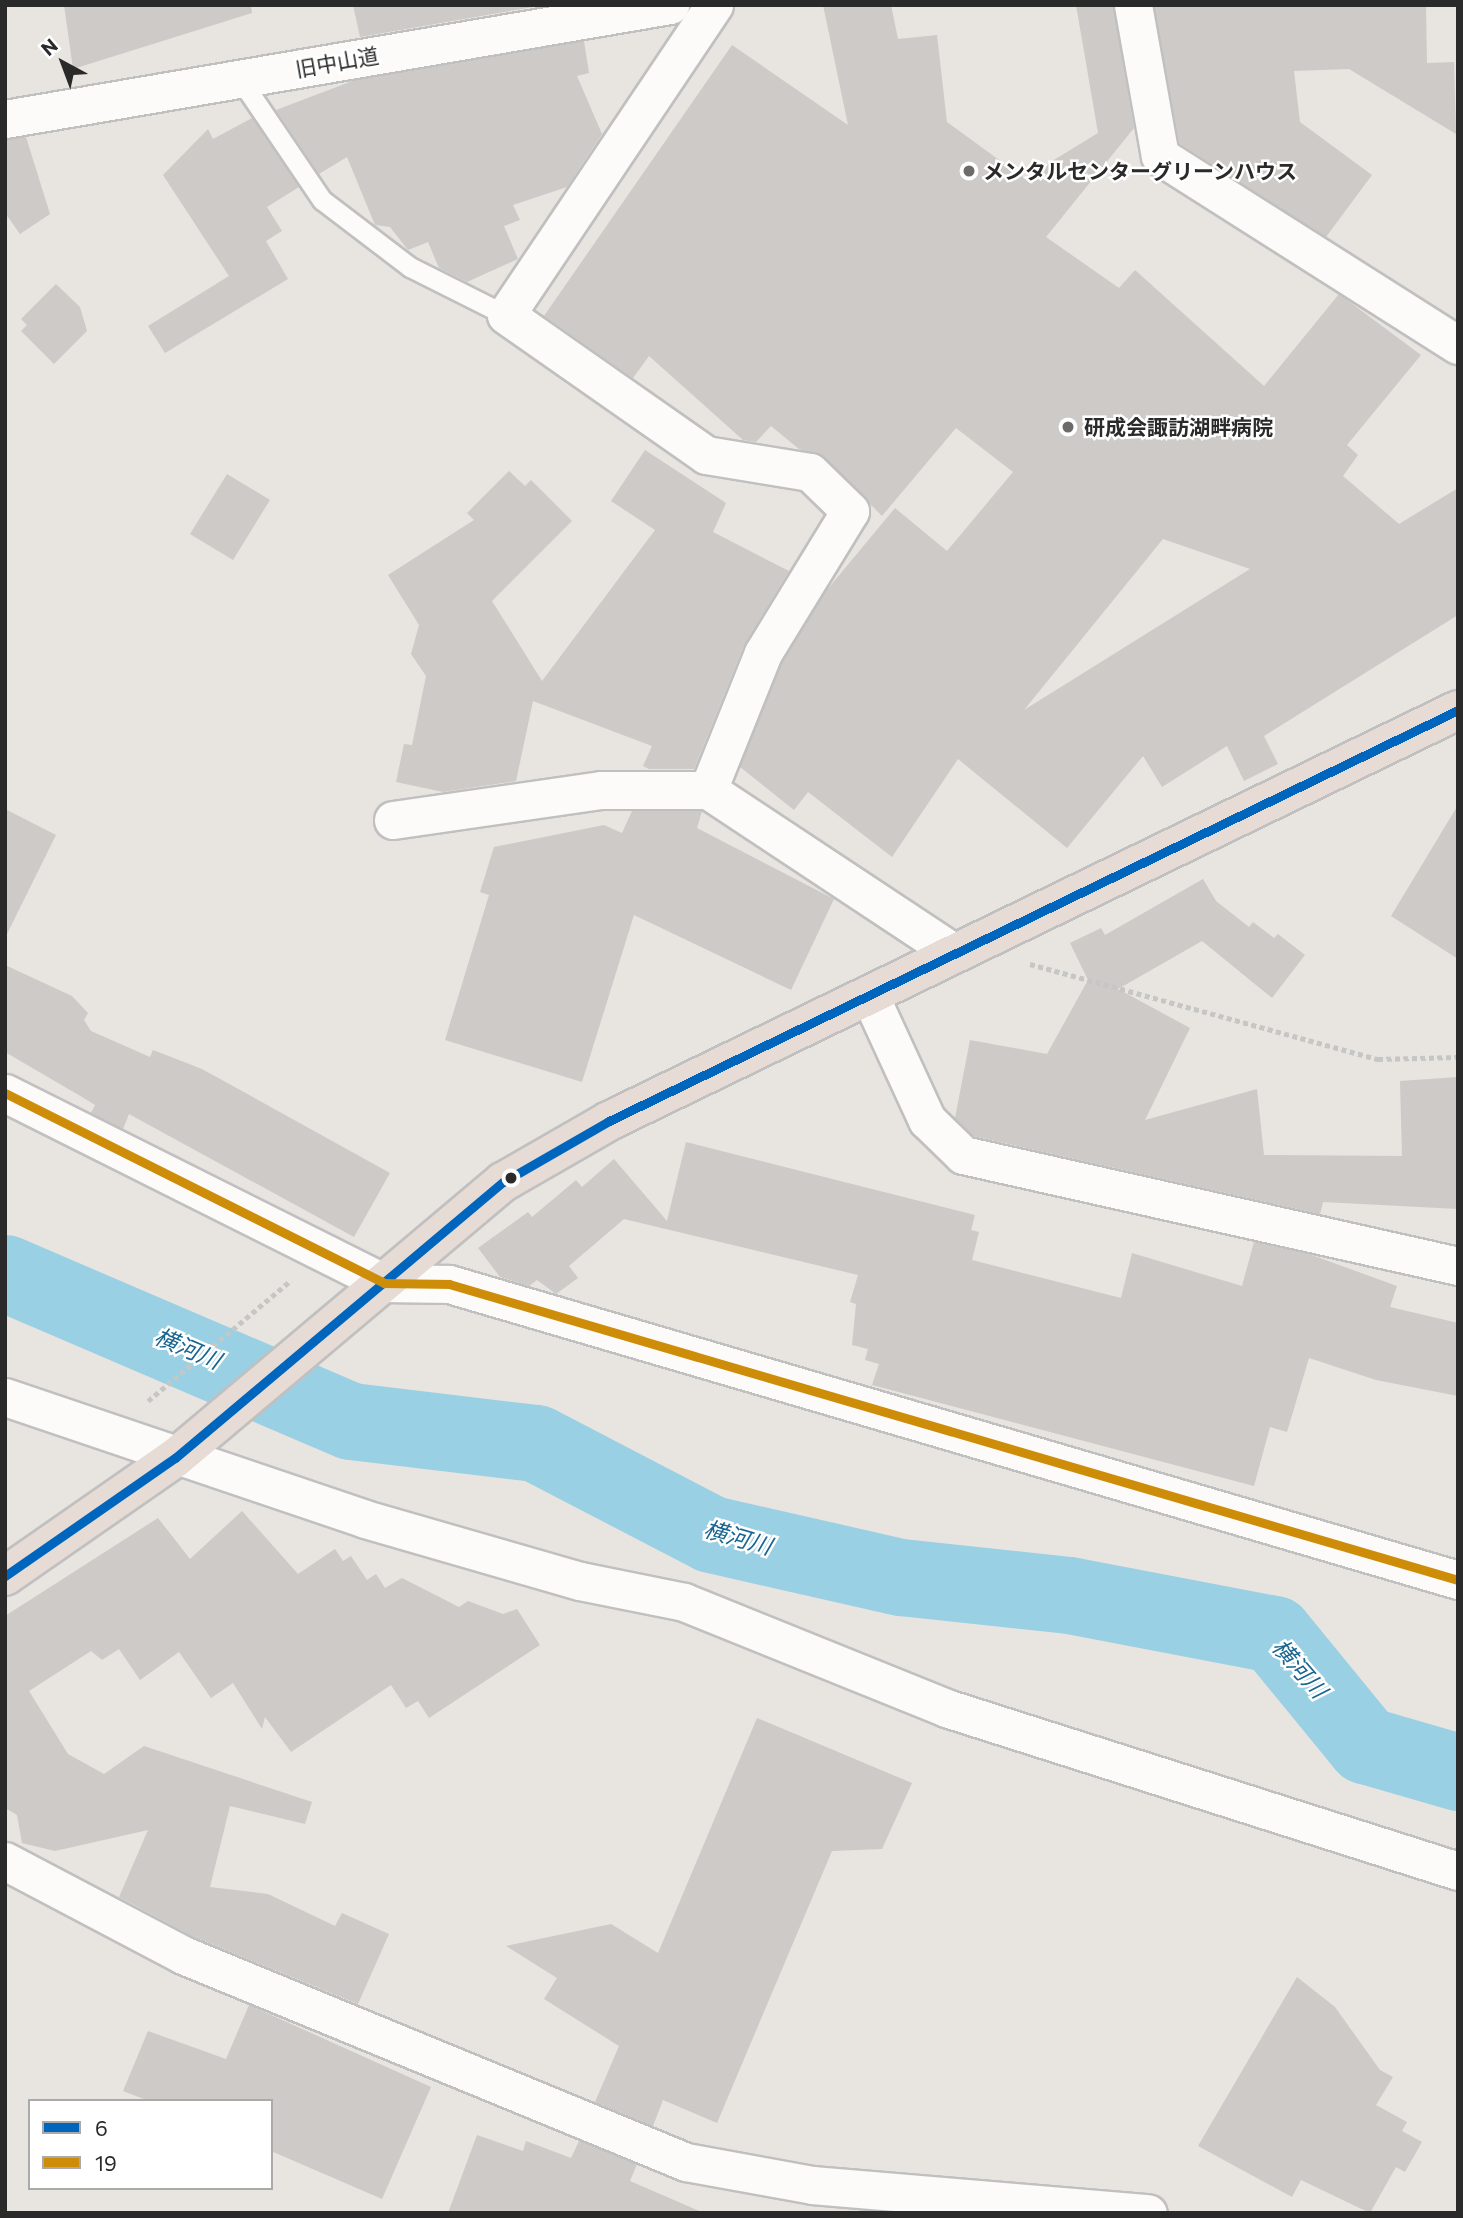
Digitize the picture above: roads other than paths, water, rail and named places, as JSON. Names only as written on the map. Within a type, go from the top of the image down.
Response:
[{"type":"highway","points":[[5,1576],[182,1452],[503,1182],[609,1121],[1458,710]]},
{"type":"street","name":"旧中山道","points":[[5,119],[670,5]]},
{"type":"street","points":[[708,790],[763,653],[850,511],[810,472],[706,455],[506,315],[714,5]]},
{"type":"street","points":[[1133,5],[1160,156],[1458,345]]},
{"type":"street","points":[[393,820],[601,790],[708,790],[954,953]]},
{"type":"street","points":[[869,995],[927,1120],[963,1155],[1458,1266]]},
{"type":"street","points":[[5,1093],[384,1283],[463,1288],[1458,1580]]},
{"type":"street","points":[[5,1397],[580,1581],[684,1602],[946,1708],[1458,1871]]},
{"type":"street","points":[[5,1861],[183,1955],[686,2162],[813,2185],[1148,2213]]},
{"type":"lane","points":[[240,79],[322,200],[411,267],[506,315]]},
{"type":"waterway","name":"横河川","points":[[5,1273],[351,1421],[536,1443],[711,1534],[901,1577],[1069,1595],[1274,1634],[1365,1745],[1458,1772]]},
{"type":"place","name":"メンタルセンターグリーンハウス","points":[[969,171]]},
{"type":"place","name":"研成会諏訪湖畔病院","points":[[1068,427]]}]
